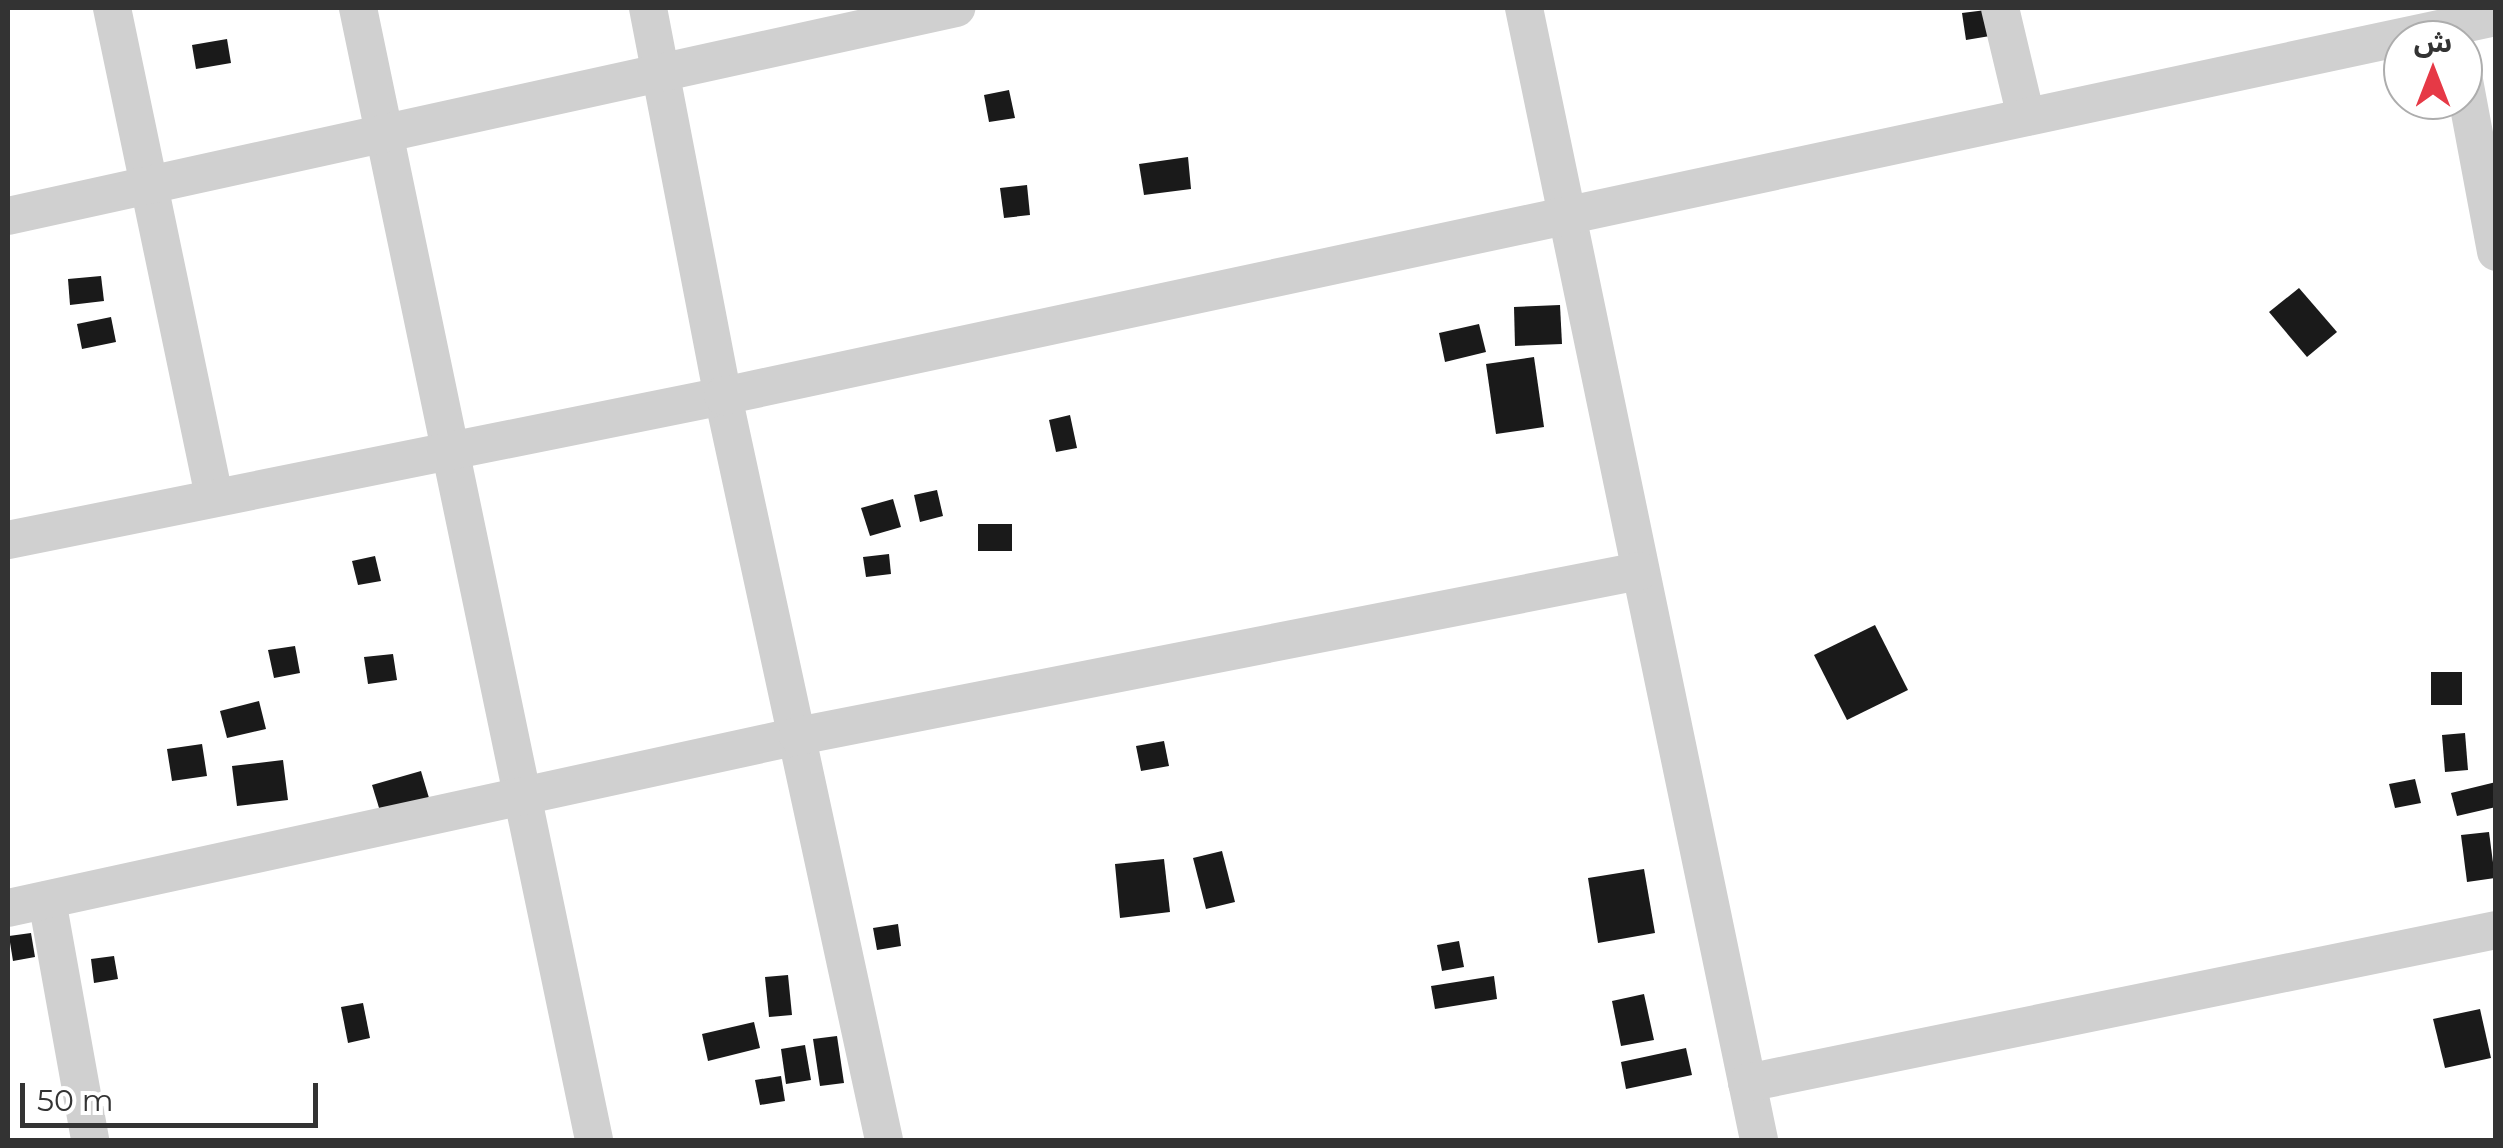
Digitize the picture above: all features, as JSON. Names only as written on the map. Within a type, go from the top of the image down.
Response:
[{"type":"street","points":[[112,8],[153,186],[214,496]]},
{"type":"street","points":[[358,8],[594,1140]]},
{"type":"street","points":[[648,8],[723,396],[884,1140]]},
{"type":"street","points":[[8,216],[956,8]]},
{"type":"street","points":[[1524,8],[1759,1140]]},
{"type":"street","points":[[2000,8],[2026,117]]},
{"type":"street","points":[[8,540],[723,396],[1566,218],[2383,39]]},
{"type":"street","points":[[2471,120],[2496,252]]},
{"type":"street","points":[[8,908],[798,736],[1640,571]]},
{"type":"street","points":[[47,900],[90,1140]]},
{"type":"street","points":[[1747,1083],[2496,930]]},
{"type":"building","points":[[1986,10],[1990,36],[1966,40],[1962,13]]},
{"type":"building","points":[[227,39],[231,63],[196,69],[192,45]]},
{"type":"building","points":[[1009,90],[1015,118],[989,122],[984,95]]},
{"type":"building","points":[[1188,157],[1191,189],[1144,195],[1139,164]]},
{"type":"building","points":[[1027,185],[1030,215],[1004,218],[1000,188]]},
{"type":"building","points":[[101,276],[104,301],[70,305],[68,279]]},
{"type":"building","points":[[2299,288],[2337,332],[2307,357],[2269,312]]},
{"type":"building","points":[[1560,305],[1562,344],[1515,346],[1514,307]]},
{"type":"building","points":[[111,317],[116,342],[82,349],[77,324]]},
{"type":"building","points":[[1479,324],[1486,352],[1445,362],[1439,333]]},
{"type":"building","points":[[1534,357],[1544,427],[1496,434],[1486,364]]},
{"type":"building","points":[[1070,415],[1077,448],[1056,452],[1049,420]]},
{"type":"building","points":[[937,490],[943,516],[920,522],[914,495]]},
{"type":"building","points":[[893,499],[901,527],[870,536],[861,508]]},
{"type":"building","points":[[978,524],[1012,524],[1012,551],[978,551]]},
{"type":"building","points":[[889,554],[891,574],[866,577],[863,557]]},
{"type":"building","points":[[375,556],[381,581],[358,585],[352,561]]},
{"type":"building","points":[[1875,625],[1908,690],[1847,720],[1814,655]]},
{"type":"building","points":[[295,646],[300,673],[274,678],[268,650]]},
{"type":"building","points":[[393,654],[397,680],[368,684],[364,657]]},
{"type":"building","points":[[2431,672],[2462,672],[2462,705],[2431,705]]},
{"type":"building","points":[[259,701],[266,729],[227,738],[220,711]]},
{"type":"building","points":[[2465,733],[2468,770],[2445,772],[2442,735]]},
{"type":"building","points":[[1164,741],[1169,766],[1141,771],[1136,746]]},
{"type":"building","points":[[202,744],[207,776],[172,781],[167,749]]},
{"type":"building","points":[[283,760],[288,800],[237,806],[232,766]]},
{"type":"building","points":[[421,771],[429,798],[380,811],[372,785]]},
{"type":"building","points":[[2415,779],[2421,803],[2395,808],[2389,784]]},
{"type":"building","points":[[2496,782],[2496,807],[2457,816],[2451,793]]},
{"type":"building","points":[[2489,832],[2495,878],[2467,882],[2461,835]]},
{"type":"building","points":[[1222,851],[1235,902],[1206,909],[1193,858]]},
{"type":"building","points":[[1164,859],[1170,912],[1120,918],[1115,864]]},
{"type":"building","points":[[1644,869],[1655,933],[1598,943],[1588,878]]},
{"type":"building","points":[[898,924],[901,946],[877,950],[873,928]]},
{"type":"building","points":[[31,933],[35,957],[13,961],[9,936]]},
{"type":"building","points":[[1459,941],[1464,967],[1442,971],[1437,945]]},
{"type":"building","points":[[114,956],[118,979],[94,983],[91,959]]},
{"type":"building","points":[[788,975],[792,1015],[769,1017],[765,977]]},
{"type":"building","points":[[1494,976],[1497,999],[1435,1009],[1431,986]]},
{"type":"building","points":[[1644,994],[1654,1040],[1621,1046],[1612,1001]]},
{"type":"building","points":[[363,1003],[370,1038],[348,1043],[341,1007]]},
{"type":"building","points":[[2480,1009],[2491,1058],[2445,1068],[2433,1019]]},
{"type":"building","points":[[754,1022],[760,1048],[708,1061],[702,1034]]},
{"type":"building","points":[[837,1036],[844,1083],[820,1086],[813,1039]]},
{"type":"building","points":[[805,1045],[811,1080],[786,1084],[781,1049]]},
{"type":"building","points":[[1686,1048],[1692,1075],[1626,1089],[1621,1062]]},
{"type":"building","points":[[781,1076],[785,1101],[760,1105],[755,1080]]}]
